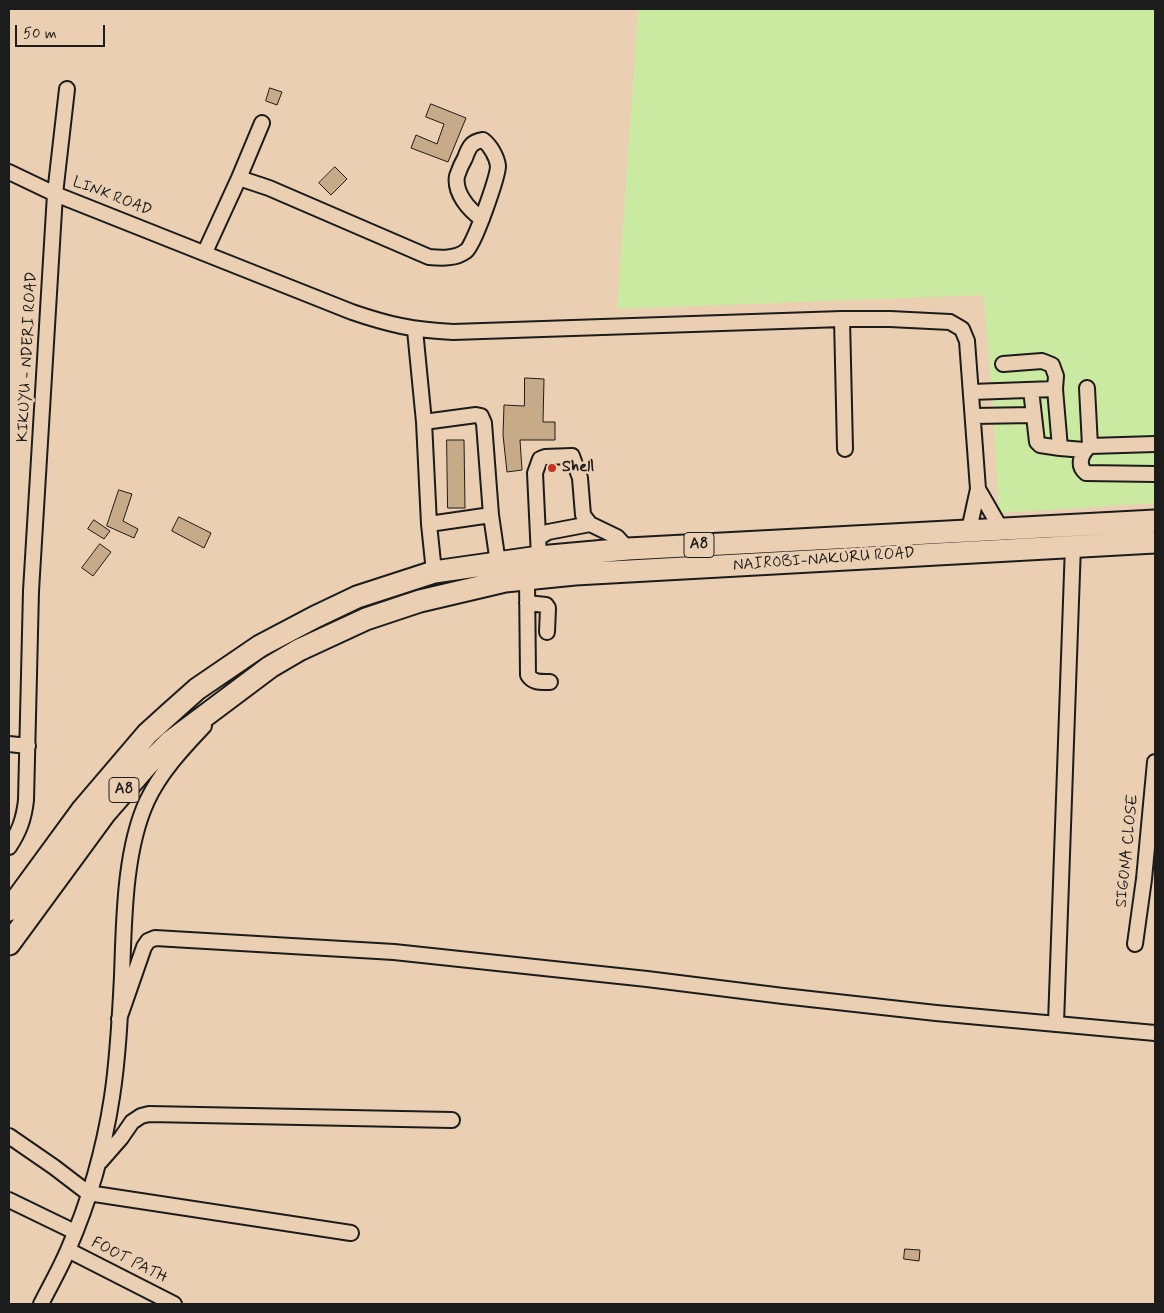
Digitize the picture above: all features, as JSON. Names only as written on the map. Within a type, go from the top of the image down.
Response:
[{"type":"highway","name":"A8","points":[[9,910],[83,809],[147,734],[197,689],[260,646],[314,617],[357,597],[434,572],[498,563],[539,547],[628,549],[1155,521]]},
{"type":"highway","name":"NAIROBI-NAKURU ROAD","points":[[270,666],[299,650],[366,619],[420,601],[505,581],[575,574],[1073,545],[1155,542]]},
{"type":"highway","name":"A8","points":[[9,944],[105,813],[146,766],[177,736],[270,666]]},
{"type":"street","name":"KIKUYU - NDERI ROAD","points":[[9,848],[19,832],[24,816],[28,746],[31,591],[56,194],[67,89]]},
{"type":"street","points":[[204,252],[239,178],[262,123]]},
{"type":"street","points":[[239,178],[269,188],[429,256],[444,258],[466,252],[473,243],[482,219],[490,197],[498,165],[496,158],[483,140],[474,141],[468,147],[457,176],[457,186],[462,197],[472,212],[482,219]]},
{"type":"street","name":"LINK ROAD","points":[[9,172],[56,194],[352,312],[390,325],[415,330],[453,332],[842,319],[950,322],[958,326],[967,341],[971,392]]},
{"type":"street","points":[[842,319],[845,448]]},
{"type":"street","points":[[415,330],[424,422],[429,524],[434,572]]},
{"type":"street","points":[[1003,364],[1031,361],[1052,365],[1056,376],[1060,448]]},
{"type":"street","points":[[1087,388],[1087,448],[1081,457],[1080,465],[1082,470],[1086,473],[1155,474]]},
{"type":"street","points":[[969,530],[978,489],[971,392],[1056,389]]},
{"type":"street","points":[[1031,390],[1037,442],[1040,445],[1060,448],[1087,448],[1155,444]]},
{"type":"street","points":[[424,422],[476,414],[481,416],[484,423],[491,515],[498,563]]},
{"type":"street","points":[[973,416],[1034,416]]},
{"type":"street","points":[[539,547],[535,473],[540,459],[545,456],[572,456],[580,478],[583,515],[590,524],[618,537],[628,549]]},
{"type":"street","points":[[978,489],[1001,529]]},
{"type":"street","points":[[429,524],[491,515]]},
{"type":"street","points":[[539,547],[548,532],[590,524]]},
{"type":"street","points":[[1056,1023],[1073,545]]},
{"type":"street","points":[[527,579],[528,675],[531,680],[537,682],[550,682]]},
{"type":"street","points":[[527,603],[546,605],[548,608],[547,632]]},
{"type":"street","points":[[41,1304],[75,1232],[97,1165],[112,1098],[119,1019],[124,909],[134,839],[147,801],[182,749],[220,710],[270,666]]},
{"type":"street","points":[[9,744],[28,746]]},
{"type":"street","name":"SIGONA CLOSE","points":[[1135,944],[1144,879],[1155,762]]},
{"type":"street","points":[[119,1019],[144,947],[148,941],[156,938],[394,952],[647,978],[926,1012],[1155,1033]]},
{"type":"street","points":[[97,1165],[121,1138],[132,1122],[141,1116],[149,1114],[452,1120]]},
{"type":"street","points":[[9,1136],[88,1193],[351,1233]]},
{"type":"street","points":[[9,1200],[75,1232]]},
{"type":"street","name":"FOOT PATH","points":[[68,1250],[174,1304]]},
{"type":"green space","points":[[635,9],[1155,9],[1155,503],[999,513],[992,392],[983,295],[617,309],[638,10]]},
{"type":"building","points":[[270,88],[282,92],[277,105],[266,101]]},
{"type":"building","points":[[431,104],[466,118],[448,162],[411,148],[416,135],[437,144],[444,124],[426,117]]},
{"type":"building","points":[[335,167],[347,179],[331,195],[319,183]]},
{"type":"building","points":[[525,378],[544,379],[543,422],[555,422],[555,440],[520,440],[522,470],[507,472],[503,435],[504,405],[524,406]]},
{"type":"building","points":[[447,440],[464,440],[465,508],[448,508]]},
{"type":"building","points":[[119,490],[132,494],[123,521],[138,529],[134,538],[107,526]]},
{"type":"building","points":[[179,517],[211,533],[204,548],[172,531]]},
{"type":"building","points":[[94,520],[110,531],[104,539],[88,529]]},
{"type":"building","points":[[100,544],[111,552],[93,576],[82,568]]},
{"type":"building","points":[[905,1249],[920,1250],[919,1261],[904,1259]]},
{"type":"place","name":"Shell","points":[[552,468]]}]
